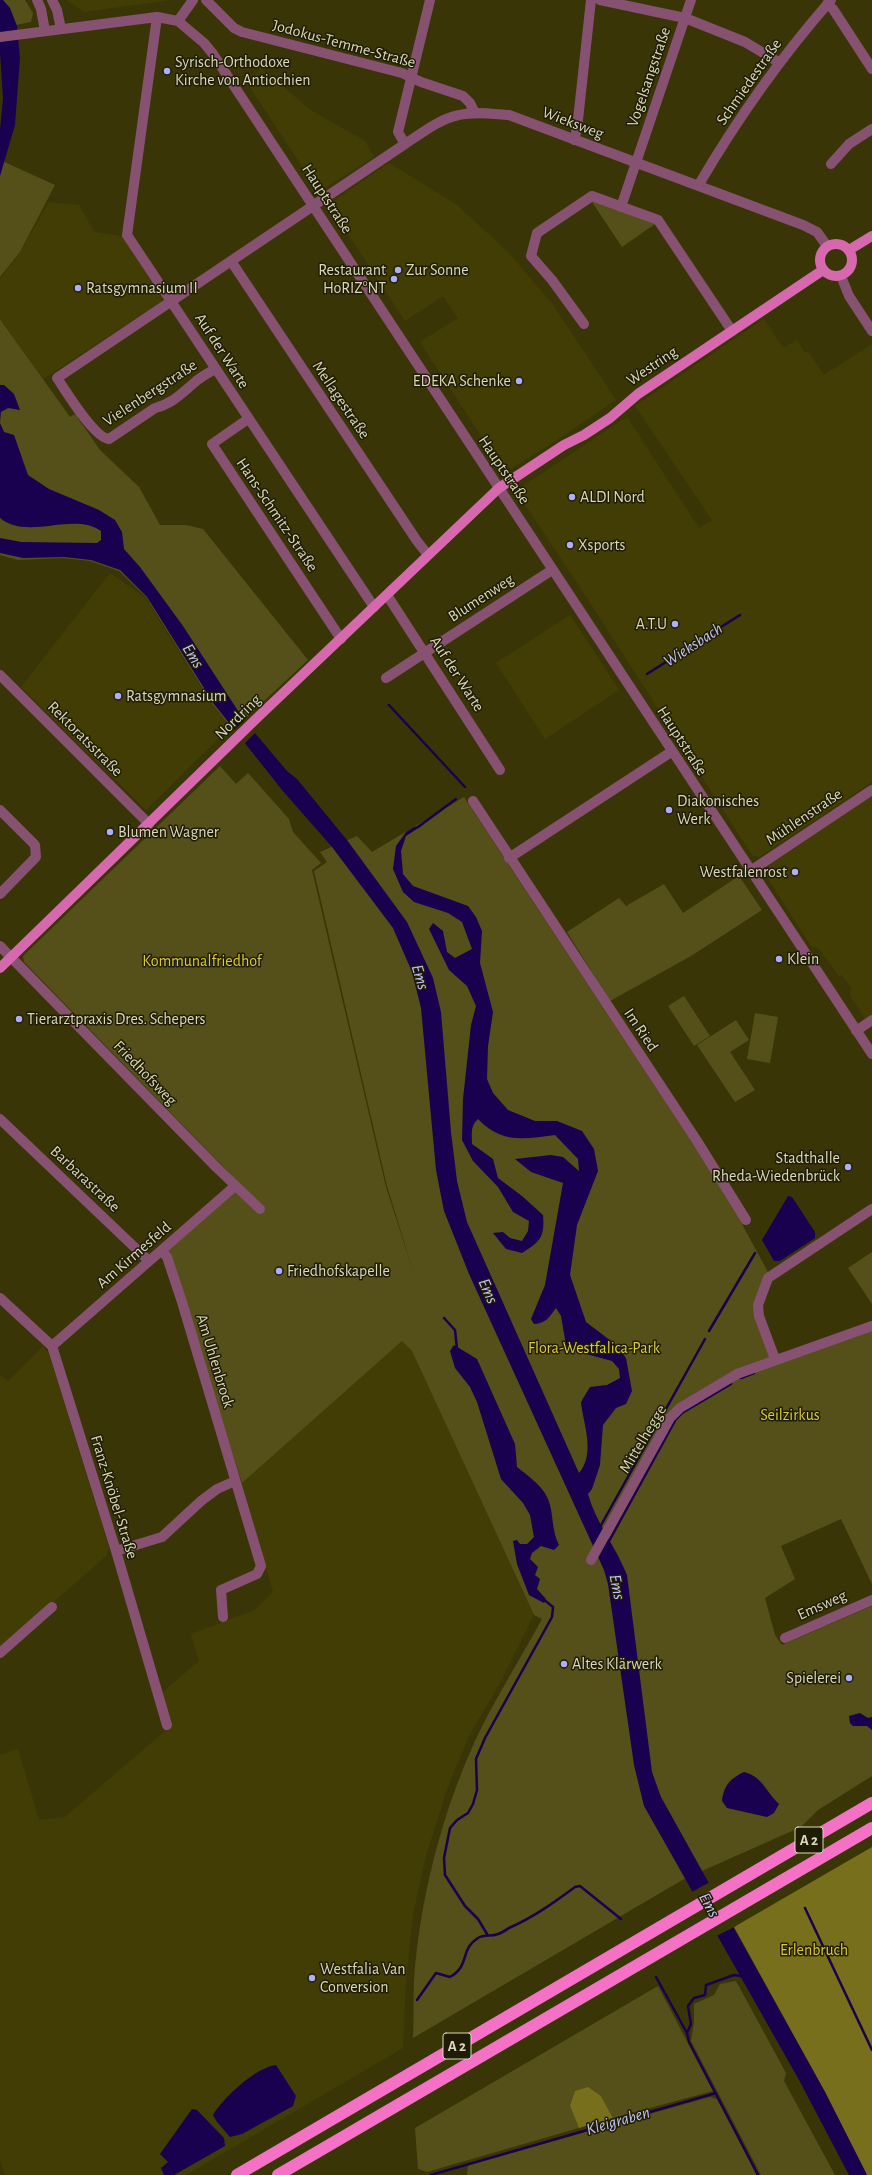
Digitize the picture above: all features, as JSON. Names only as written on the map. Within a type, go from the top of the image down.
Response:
[{"type":"highway","name":"A 2","points":[[237,2175],[872,1803]]},
{"type":"highway","name":"A 2","points":[[278,2175],[872,1828]]},
{"type":"main road","points":[[849,250],[872,236]]},
{"type":"main road","points":[[839,244],[849,250],[853,262],[851,268],[841,276],[834,276],[823,270],[820,257],[827,246],[839,244]]},
{"type":"main road","name":"Westring","points":[[499,488],[564,445],[610,418],[638,394],[823,270]]},
{"type":"main road","name":"Nordring","points":[[0,968],[258,718],[499,488]]},
{"type":"street","points":[[38,0],[45,31]]},
{"type":"street","points":[[52,0],[57,10],[61,29]]},
{"type":"street","points":[[178,21],[193,0]]},
{"type":"street","name":"Jodokus-Temme-Straße","points":[[206,0],[234,28],[242,32],[402,73],[463,96],[470,102],[475,113]]},
{"type":"street","points":[[405,144],[398,132],[430,0]]},
{"type":"street","points":[[574,140],[577,129],[591,0]]},
{"type":"street","points":[[600,0],[685,18],[740,40],[780,63]]},
{"type":"street","name":"Vogelsangstraße","points":[[621,206],[691,0]]},
{"type":"street","points":[[829,2],[872,69]]},
{"type":"street","name":"Schmiedestraße","points":[[698,186],[716,155],[780,63],[829,2]]},
{"type":"street","name":"Hauptstraße","points":[[0,37],[157,17],[178,21],[204,43],[213,54],[314,205],[671,752],[752,870],[872,1054]]},
{"type":"street","name":"Auf der Warte","points":[[157,17],[127,235],[374,607]]},
{"type":"street","name":"Wieksweg","points":[[58,378],[405,144],[444,120],[459,115],[475,113],[509,115],[803,225],[817,232],[827,246]]},
{"type":"street","points":[[831,164],[849,144],[872,129]]},
{"type":"street","points":[[584,324],[552,280],[532,256],[533,245],[537,233],[592,196],[658,220],[732,331]]},
{"type":"street","name":"Mellagestraße","points":[[231,261],[417,542],[428,555]]},
{"type":"street","points":[[841,276],[849,296],[872,331]]},
{"type":"street","name":"Vielenbergstraße","points":[[58,378],[79,410],[100,436],[104,439],[109,439],[155,408],[163,406],[186,391],[193,383],[215,369]]},
{"type":"street","name":"Hans-Schmitz-Straße","points":[[248,419],[212,444],[341,639]]},
{"type":"street","name":"Blumenweg","points":[[386,678],[552,570]]},
{"type":"street","name":"Auf der Warte","points":[[387,595],[426,653],[500,770]]},
{"type":"street","name":"Rektoratsstraße","points":[[2,682],[149,824]]},
{"type":"street","points":[[509,858],[671,752]]},
{"type":"street","name":"Mühlenstraße","points":[[752,870],[872,790]]},
{"type":"street","name":"Im Ried","points":[[472,801],[692,1134],[746,1220]]},
{"type":"street","points":[[0,810],[35,845],[36,857],[0,894]]},
{"type":"street","name":"Friedhofsweg","points":[[0,946],[235,1186],[260,1209]]},
{"type":"street","points":[[856,1030],[872,1020]]},
{"type":"street","name":"Barbarastraße","points":[[0,1119],[149,1261]]},
{"type":"street","name":"Am Kirmesfeld","points":[[52,1346],[235,1186]]},
{"type":"street","points":[[776,1359],[759,1316],[758,1305],[768,1278],[872,1209]]},
{"type":"street","name":"Am Uhlenbrock","points":[[162,1251],[167,1257],[177,1287],[261,1566],[257,1574],[221,1590],[223,1617]]},
{"type":"street","name":"Franz-Knöbel-Straße","points":[[0,1298],[52,1346],[116,1551],[167,1725]]},
{"type":"street","name":"Mittelhegge","points":[[591,1560],[670,1418],[680,1408],[737,1374],[872,1326]]},
{"type":"street","points":[[116,1551],[162,1537],[200,1501],[217,1489],[235,1481]]},
{"type":"street","name":"Emsweg","points":[[785,1638],[872,1600]]},
{"type":"street","points":[[0,1653],[52,1607]]},
{"type":"shaded area","points":[[66,0],[172,0],[84,12]]},
{"type":"shaded area","points":[[262,69],[312,111],[365,141],[374,157],[322,190],[317,189],[245,80]]},
{"type":"shaded area","points":[[389,163],[457,205],[508,252],[553,305],[616,400],[512,468],[505,467],[498,462],[420,342],[458,318],[443,296],[405,321],[331,208],[332,202]]},
{"type":"shaded area","name":"Ratsgymnasium II","points":[[49,202],[79,205],[94,232],[122,236],[162,298],[162,301],[43,379],[0,318],[0,279],[20,253]]},
{"type":"shaded area","points":[[764,319],[783,348],[797,340],[805,353],[808,351],[824,375],[872,344],[872,782],[759,857],[752,855],[589,601],[522,500],[523,486],[627,417],[699,528],[712,520],[635,406]]},
{"type":"shaded area","name":"Ratsgymnasium","points":[[110,573],[145,598],[212,705],[230,727],[146,810],[21,687]]},
{"type":"shaded area","points":[[570,615],[619,690],[545,739],[496,663]]},
{"type":"shaded area","points":[[872,796],[872,1014],[865,1019],[850,995],[851,988],[842,975],[839,976],[819,949],[811,946],[767,877],[769,865]]},
{"type":"shaded area","points":[[402,1341],[412,1351],[534,1615],[500,1683],[469,1736],[447,1789],[425,1859],[413,1915],[406,1980],[403,2048],[186,2175],[5,2175],[0,2160],[0,1755],[18,1749],[39,1820],[65,1817],[164,1732],[155,1699],[199,1661],[191,1634],[255,1610],[273,1592],[242,1483]]},
{"type":"shaded area","points":[[43,1346],[49,1355],[109,1548],[106,1556],[0,1649],[0,1375],[8,1381]]},
{"type":"green space","points":[[0,0],[25,0],[33,13],[31,22],[0,28]]},
{"type":"green space","points":[[0,160],[55,185],[20,252],[0,277]]},
{"type":"green space","points":[[595,201],[655,224],[622,247],[592,202]]},
{"type":"green space","points":[[0,319],[70,417],[75,414],[100,450],[139,487],[160,525],[186,525],[203,529],[308,660],[233,730],[213,705],[146,597],[119,571],[90,561],[63,558],[18,560],[0,555]]},
{"type":"green space","name":"Flora-Westfalica-Park","points":[[220,766],[236,784],[248,773],[289,819],[293,832],[321,863],[312,870],[386,1187],[413,1271],[387,1186],[314,871],[327,862],[320,852],[357,836],[372,852],[464,797],[740,1215],[743,1226],[769,1274],[755,1305],[774,1364],[872,1329],[872,1584],[841,1519],[781,1546],[795,1579],[765,1598],[775,1635],[782,1645],[872,1606],[872,1776],[818,1810],[801,1827],[684,1879],[413,2038],[414,1980],[421,1919],[442,1828],[463,1769],[475,1741],[490,1710],[542,1619],[534,1615],[412,1351],[402,1341],[242,1483],[168,1250],[242,1186],[24,962],[23,956]]},
{"type":"green space","points":[[739,876],[762,910],[691,956],[610,1001],[567,932],[619,898],[626,906],[664,884],[683,913]]},
{"type":"green space","points":[[684,996],[710,1036],[694,1046],[668,1006]]},
{"type":"green space","points":[[755,1013],[778,1017],[770,1063],[747,1059]]},
{"type":"green space","points":[[736,1020],[749,1040],[730,1052],[755,1090],[735,1102],[697,1045]]},
{"type":"green space","points":[[872,1252],[872,1304],[848,1268]]},
{"type":"green space","name":"Erlenbruch","points":[[872,1847],[872,2175],[867,2175],[825,2092],[734,1927]]},
{"type":"green space","points":[[736,1981],[786,2073],[784,2081],[835,2175],[761,2175],[691,2041],[694,2022],[694,2004],[714,1995],[720,1984]]},
{"type":"green space","points":[[658,1986],[713,2091],[613,2118],[601,2096],[570,2106],[579,2128],[427,2172],[418,2169],[415,2128]]},
{"type":"green space","points":[[588,2087],[601,2096],[613,2118],[579,2128],[570,2106],[575,2091]]},
{"type":"green space","points":[[710,2097],[717,2099],[757,2175],[467,2175],[468,2165]]},
{"type":"water","points":[[0,0],[3,0],[10,8],[17,26],[20,58],[15,125],[0,176],[0,129],[3,99],[0,53]]},
{"type":"water","points":[[0,385],[4,385],[14,394],[20,410],[8,408],[1,412],[0,422]]},
{"type":"water","name":"Ems","points":[[0,423],[4,432],[14,435],[28,475],[49,489],[99,510],[115,520],[122,532],[124,549],[140,567],[183,626],[244,720],[287,771],[297,779],[347,840],[407,922],[433,978],[441,1012],[451,1132],[457,1181],[467,1222],[579,1473],[587,1457],[588,1448],[581,1402],[590,1387],[607,1385],[620,1378],[619,1369],[612,1361],[579,1352],[566,1345],[561,1316],[556,1308],[547,1319],[542,1322],[534,1324],[531,1319],[545,1285],[563,1183],[531,1172],[515,1159],[551,1155],[563,1157],[579,1171],[578,1159],[555,1135],[533,1138],[514,1138],[496,1133],[478,1119],[475,1122],[472,1130],[472,1144],[493,1159],[498,1178],[522,1196],[543,1215],[542,1234],[533,1246],[522,1253],[506,1249],[493,1233],[503,1232],[510,1238],[522,1241],[528,1231],[529,1221],[513,1212],[498,1187],[473,1161],[462,1140],[463,1099],[471,1025],[476,1006],[467,986],[449,970],[429,929],[433,923],[443,931],[447,952],[455,958],[472,949],[462,922],[448,913],[414,902],[403,892],[393,869],[396,846],[406,832],[414,827],[423,825],[406,836],[401,851],[403,874],[413,886],[468,906],[476,917],[482,931],[480,963],[493,1012],[488,1046],[487,1079],[493,1093],[508,1110],[535,1121],[557,1121],[582,1131],[594,1149],[598,1171],[577,1225],[570,1275],[586,1322],[615,1344],[626,1358],[632,1391],[626,1404],[616,1408],[603,1425],[600,1465],[592,1489],[588,1494],[596,1515],[627,1575],[652,1772],[661,1797],[825,2092],[867,2175],[849,2175],[799,2080],[644,1806],[634,1765],[608,1584],[604,1570],[469,1274],[444,1211],[436,1170],[421,1008],[412,972],[393,928],[332,847],[282,790],[214,704],[147,597],[120,570],[91,560],[64,557],[23,558],[0,553],[0,538],[21,542],[97,543],[101,540],[101,531],[90,526],[77,524],[24,527],[11,524],[0,518]]},
{"type":"water","points":[[788,1196],[792,1197],[815,1232],[815,1238],[780,1261],[774,1261],[762,1240]]},
{"type":"water","points":[[454,1345],[477,1359],[515,1444],[517,1467],[539,1485],[546,1494],[550,1504],[556,1539],[559,1545],[554,1550],[541,1546],[532,1553],[530,1559],[538,1567],[535,1575],[540,1579],[537,1589],[546,1599],[544,1603],[529,1595],[517,1564],[513,1541],[517,1540],[520,1544],[527,1544],[534,1537],[530,1515],[523,1503],[501,1479],[477,1402],[470,1387],[455,1368],[450,1351]]},
{"type":"water","points":[[860,1713],[868,1718],[872,1717],[872,1730],[867,1726],[853,1726],[850,1723],[849,1716]]},
{"type":"water","points":[[744,1772],[760,1781],[779,1804],[774,1813],[767,1817],[727,1808],[722,1801],[724,1791],[731,1780]]},
{"type":"water","points":[[276,2065],[296,2096],[293,2106],[242,2134],[230,2137],[213,2115],[232,2092],[241,2084],[268,2067]]},
{"type":"water","points":[[192,2109],[197,2110],[224,2138],[225,2146],[174,2175],[164,2175],[161,2168],[168,2162],[160,2154]]},
{"type":"pier","points":[[246,719],[256,732],[244,744],[233,731]]},
{"type":"pier","points":[[710,1882],[736,1926],[715,1937],[690,1893]]},
{"type":"waterway","name":"Wieksbach","points":[[647,674],[740,615]]},
{"type":"waterway","points":[[389,705],[465,787]]},
{"type":"waterway","name":"Wieksbach","points":[[418,827],[456,799]]},
{"type":"waterway","points":[[709,1331],[755,1253]]},
{"type":"waterway","points":[[444,1318],[455,1330],[457,1349]]},
{"type":"waterway","points":[[600,1527],[705,1339]]},
{"type":"waterway","points":[[741,1378],[754,1373]]},
{"type":"waterway","points":[[608,1543],[676,1419],[682,1413],[731,1384]]},
{"type":"waterway","points":[[487,1934],[478,1919],[465,1906],[445,1875],[444,1858],[450,1828],[457,1820],[468,1813],[473,1804],[477,1790],[476,1759],[485,1738],[552,1617],[553,1607],[543,1599]]},
{"type":"waterway","points":[[417,2000],[436,1973],[450,1977],[461,1968],[466,1952],[472,1943],[478,1938],[495,1935],[518,1924],[575,1887],[580,1886],[621,1919]]},
{"type":"waterway","points":[[805,1908],[872,2050]]},
{"type":"waterway","points":[[741,1976],[734,1975],[706,1985],[705,1995],[694,1998],[688,2006],[691,2024],[687,2033],[689,2042],[758,2175]]},
{"type":"waterway","points":[[656,1977],[687,2033]]},
{"type":"waterway","name":"Kleigraben","points":[[431,2175],[716,2093]]},
{"type":"place","name":"Syrisch-Orthodoxe Kirche von Antiochien","points":[[167,71]]},
{"type":"place","name":"Zur Sonne","points":[[398,270]]},
{"type":"place","name":"Restaurant HoRIZ°NT","points":[[394,279]]},
{"type":"place","name":"Ratsgymnasium II","points":[[78,288]]},
{"type":"place","name":"EDEKA Schenke","points":[[519,381]]},
{"type":"place","name":"ALDI Nord","points":[[572,497]]},
{"type":"place","name":"Xsports","points":[[570,545]]},
{"type":"place","name":"A.T.U","points":[[675,624]]},
{"type":"place","name":"Ratsgymnasium","points":[[118,696]]},
{"type":"place","name":"Diakonisches Werk","points":[[669,810]]},
{"type":"place","name":"Blumen Wagner","points":[[110,832]]},
{"type":"place","name":"Westfalenrost","points":[[795,872]]},
{"type":"place","name":"Klein","points":[[779,959]]},
{"type":"place","name":"Tierarztpraxis Dres. Schepers","points":[[19,1019]]},
{"type":"place","name":"Stadthalle Rheda-Wiedenbrück","points":[[848,1167]]},
{"type":"place","name":"Friedhofskapelle","points":[[279,1271]]},
{"type":"place","name":"Altes Klärwerk","points":[[564,1664]]},
{"type":"place","name":"Spielerei","points":[[849,1678]]},
{"type":"place","name":"Westfalia Van Conversion","points":[[312,1978]]},
{"type":"park label","name":"Kommunalfriedhof","points":[[202,961]]},
{"type":"park label","name":"Seilzirkus","points":[[790,1415]]}]
